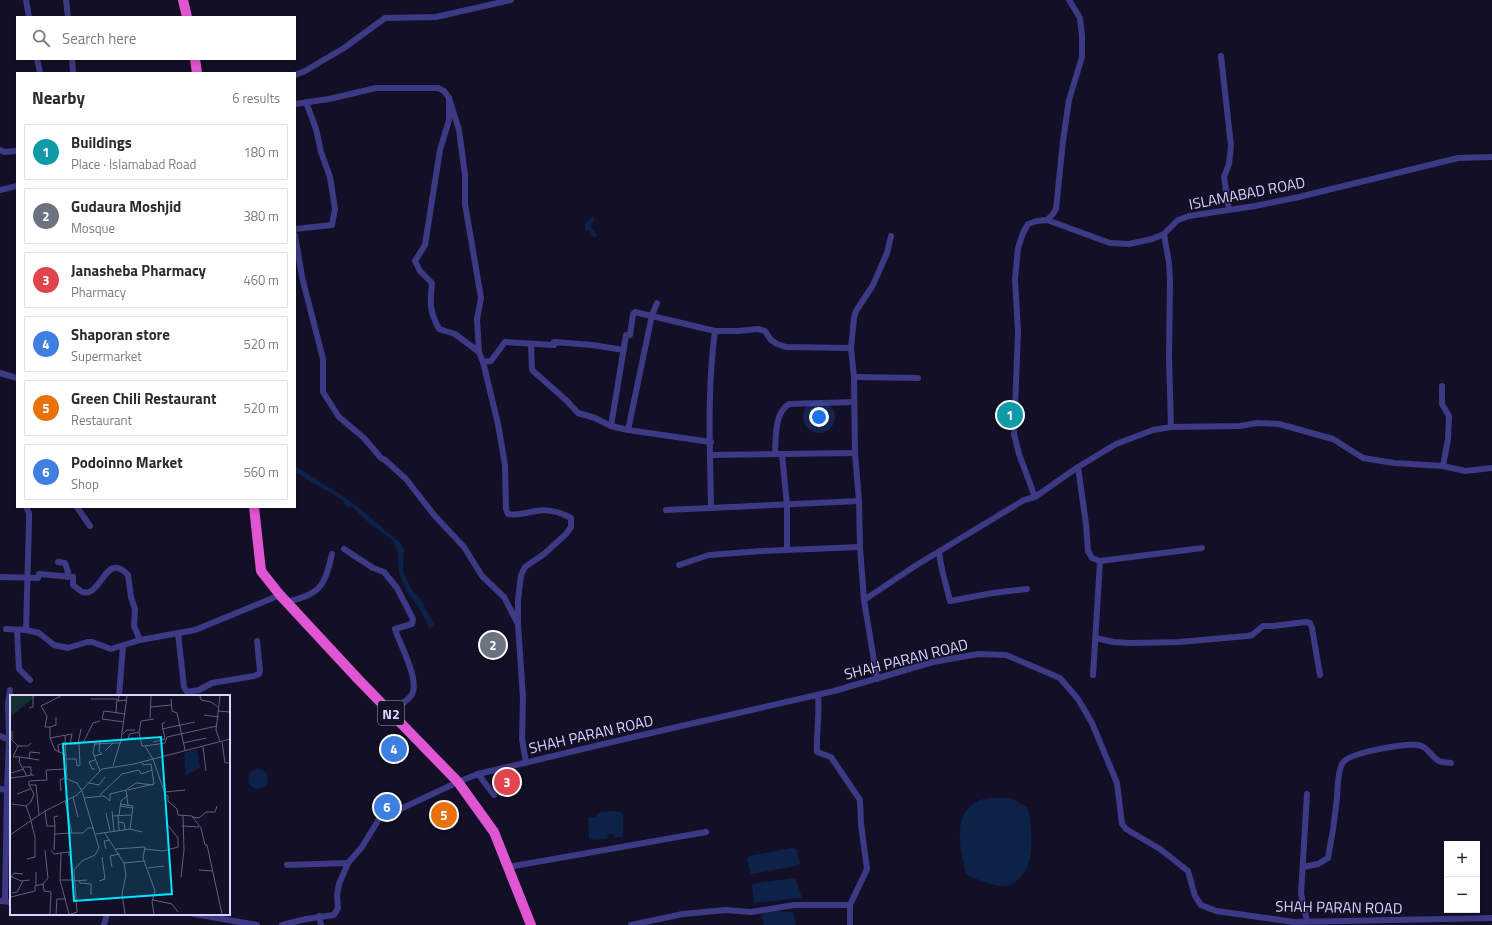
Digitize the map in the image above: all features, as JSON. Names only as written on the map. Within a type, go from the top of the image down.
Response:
[{"type":"highway","points":[[183,0],[186,16]]},
{"type":"highway","points":[[195,60],[197,72]]},
{"type":"highway","name":"N2","points":[[254,508],[261,572],[283,598],[389,711],[458,782],[494,832],[532,925]]},
{"type":"street","points":[[26,0],[29,16]]},
{"type":"street","points":[[66,0],[68,16]]},
{"type":"street","points":[[296,75],[305,71],[344,48],[385,18],[436,17],[511,0]]},
{"type":"street","points":[[1035,497],[1019,454],[1014,434],[1018,332],[1015,279],[1018,248],[1028,224],[1047,220],[1056,208],[1069,100],[1082,57],[1080,18],[1069,0]]},
{"type":"street","points":[[1221,56],[1231,146],[1229,164],[1224,177],[1229,210]]},
{"type":"street","points":[[36,60],[40,72]]},
{"type":"street","points":[[72,60],[73,72]]},
{"type":"street","points":[[296,104],[329,99],[376,88],[438,88],[444,91],[449,98],[459,130],[465,176],[465,204],[481,298],[477,319],[479,352],[483,362],[498,424],[504,464],[506,509],[508,514],[514,516],[536,510],[549,510],[563,513],[571,518],[571,527],[566,534],[544,554],[525,567],[521,574],[518,600],[518,624],[523,698],[522,739],[526,762]]},
{"type":"street","points":[[449,98],[449,120],[440,150],[425,245],[415,261],[420,271],[432,283],[430,304],[432,316],[439,329],[455,334],[479,352]]},
{"type":"street","points":[[296,229],[332,224],[335,209],[330,177],[321,152],[316,129],[306,102]]},
{"type":"street","points":[[0,150],[4,152],[16,151]]},
{"type":"street","name":"ISLAMABAD ROAD","points":[[1047,220],[1110,243],[1129,244],[1152,240],[1164,234],[1178,220],[1189,216],[1299,197],[1458,158],[1492,157]]},
{"type":"street","points":[[0,190],[16,186]]},
{"type":"street","points":[[1164,234],[1169,263],[1170,281],[1169,357],[1171,427]]},
{"type":"street","points":[[877,679],[864,600],[855,454],[854,377],[851,348],[856,312],[873,285],[887,253],[891,236]]},
{"type":"street","points":[[296,241],[302,277],[323,359],[323,392],[339,417],[364,438],[380,458],[385,460],[406,479],[434,515],[464,547],[482,576],[504,597],[518,624]]},
{"type":"street","points":[[628,430],[652,315],[657,303]]},
{"type":"street","points":[[611,426],[626,335],[630,335],[635,312],[715,331],[738,332],[758,329],[765,331],[771,340],[777,344],[786,347],[851,348]]},
{"type":"street","points":[[712,508],[710,455],[712,361],[715,331]]},
{"type":"street","points":[[483,362],[491,361],[505,342],[554,345],[554,342],[592,345],[624,350]]},
{"type":"street","points":[[531,344],[532,370],[578,413],[595,418],[611,426],[628,430],[711,442]]},
{"type":"street","points":[[0,373],[16,378]]},
{"type":"street","points":[[854,377],[918,378]]},
{"type":"street","points":[[1442,386],[1442,404],[1449,416],[1448,439],[1443,466]]},
{"type":"street","points":[[775,454],[777,423],[782,410],[789,404],[854,402]]},
{"type":"street","points":[[864,600],[1024,500],[1035,497],[1078,467],[1116,444],[1152,430],[1171,427],[1240,426],[1257,423],[1279,424],[1333,439],[1363,458],[1394,463],[1443,466],[1465,471],[1492,468]]},
{"type":"street","points":[[782,454],[787,505],[787,550]]},
{"type":"street","points":[[710,455],[855,454]]},
{"type":"street","points":[[1078,467],[1086,524],[1088,551],[1092,558],[1100,561],[1202,548]]},
{"type":"street","points":[[666,510],[859,501]]},
{"type":"street","points":[[26,630],[29,522],[29,512],[27,508]]},
{"type":"street","points":[[77,508],[90,526]]},
{"type":"street","points":[[679,565],[709,555],[860,547]]},
{"type":"street","points":[[344,549],[373,568],[384,572],[397,588],[413,619],[412,624],[395,629],[414,684],[413,692],[411,697],[389,711]]},
{"type":"street","points":[[939,552],[941,570],[950,601],[993,593],[1027,590]]},
{"type":"street","points":[[6,629],[26,630],[39,633],[54,644],[68,648],[87,642],[92,642],[111,649],[140,640],[195,630],[283,598],[299,599],[313,593],[320,586],[327,574],[332,554]]},
{"type":"street","points":[[1094,675],[1100,561]]},
{"type":"street","points":[[58,562],[65,563],[68,572],[67,576]]},
{"type":"street","points":[[0,577],[38,578],[39,574],[74,577],[73,585],[82,592],[88,592],[97,586],[108,571],[111,569],[121,569],[127,573],[130,597],[135,609],[134,626],[140,640]]},
{"type":"street","points":[[1096,638],[1113,642],[1132,643],[1178,642],[1247,636],[1252,635],[1263,626],[1306,622],[1310,623],[1312,628],[1320,675]]},
{"type":"street","points":[[17,630],[19,670],[30,680]]},
{"type":"street","points":[[178,633],[184,687],[187,692],[199,690],[212,683],[259,674],[257,641]]},
{"type":"street","points":[[119,695],[123,646]]},
{"type":"street","name":"SHAH PARAN ROAD","points":[[319,916],[334,915],[337,912],[339,884],[348,863],[362,847],[379,820],[478,774],[644,734],[818,695],[934,662],[978,654],[1006,655],[1060,678],[1078,699],[1092,723],[1117,783],[1122,824],[1126,829],[1160,850],[1188,871],[1195,896],[1201,905],[1216,911],[1294,923],[1367,923],[1492,918]]},
{"type":"street","points":[[5,901],[3,863],[7,790],[9,781],[8,704],[10,690]]},
{"type":"street","points":[[818,695],[819,705],[816,737],[817,752],[831,757],[860,800],[861,824],[867,869],[850,905],[850,925]]},
{"type":"street","points":[[0,736],[9,740]]},
{"type":"street","points":[[1303,867],[1318,864],[1328,858],[1333,832],[1339,776],[1342,764],[1346,759],[1364,753],[1418,745],[1427,748],[1438,760],[1451,763]]},
{"type":"street","points":[[478,774],[494,796]]},
{"type":"street","points":[[0,788],[7,790]]},
{"type":"street","points":[[1307,794],[1301,894],[1307,922]]},
{"type":"street","points":[[508,867],[706,832]]},
{"type":"street","points":[[287,865],[348,863]]},
{"type":"street","points":[[631,925],[683,914],[726,910],[751,912],[794,906],[850,905]]},
{"type":"street","points":[[104,925],[107,915]]},
{"type":"street","points":[[199,915],[256,925]]},
{"type":"street","points":[[282,925],[319,916],[321,925]]},
{"type":"water","points":[[593,216],[595,220],[590,226],[597,235],[595,238],[592,236],[590,231],[585,230],[585,223]]},
{"type":"water","points":[[296,467],[343,496],[400,543],[404,550],[403,569],[405,576],[412,590],[421,600],[434,624],[430,629],[420,609],[406,591],[399,573],[398,552],[392,540],[363,518],[352,506],[345,506],[343,500],[296,473]]},
{"type":"water","points":[[258,769],[265,772],[268,779],[265,786],[258,789],[251,786],[248,779],[251,772]]},
{"type":"water","points":[[986,798],[1011,798],[1028,808],[1031,827],[1030,858],[1027,868],[1022,876],[1008,886],[998,886],[980,881],[966,874],[961,853],[960,831],[966,812],[973,804]]},
{"type":"water","points":[[600,812],[620,812],[623,815],[623,837],[614,838],[612,834],[607,834],[608,839],[593,840],[589,838],[588,818],[595,817]]},
{"type":"water","points":[[792,848],[797,849],[800,864],[792,867],[751,874],[747,859],[749,856]]},
{"type":"water","points":[[795,878],[802,898],[754,903],[752,884]]},
{"type":"water","points":[[765,911],[793,912],[796,925],[764,925],[761,916]]},
{"type":"place","name":"Buildings","points":[[1010,415]]},
{"type":"place","name":"Gudaura Moshjid","points":[[493,645]]},
{"type":"place","name":"Shaporan store","points":[[394,749]]},
{"type":"place","name":"Janasheba Pharmacy","points":[[507,782]]},
{"type":"place","name":"Podoinno Market","points":[[387,807]]},
{"type":"place","name":"Green Chili Restaurant","points":[[444,815]]}]
